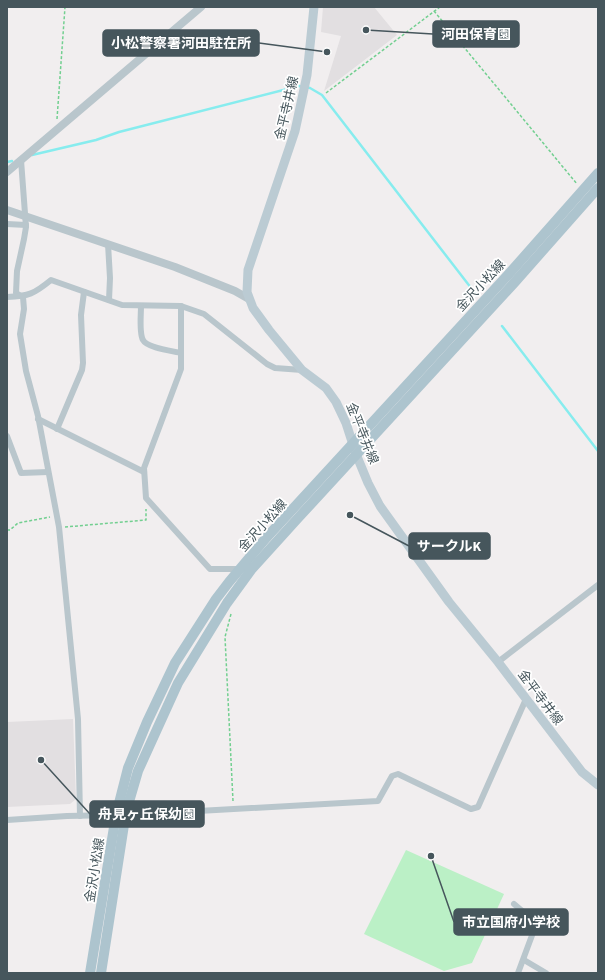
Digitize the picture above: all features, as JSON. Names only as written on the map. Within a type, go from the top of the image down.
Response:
[{"type":"main road","name":"金平寺井線","points":[[314,7],[304,87],[296,131],[248,270],[247,286],[249,299],[253,308],[265,325],[302,370],[326,388],[336,402],[346,422],[356,454],[368,483],[380,506],[476,637],[498,662],[582,772],[598,785]]},
{"type":"main road","name":"金沢小松線","points":[[101,973],[128,768],[146,722],[175,663],[216,599],[266,538],[507,276],[598,173]]},
{"type":"main road","name":"金沢小松線","points":[[90,973],[121,813],[178,682],[227,603],[251,570],[265,554],[514,283],[598,188]]},
{"type":"street","points":[[7,172],[201,7]]},
{"type":"street","points":[[21,160],[26,225],[17,271],[16,293],[23,297]]},
{"type":"street","points":[[7,210],[175,267],[235,291],[249,299]]},
{"type":"street","points":[[7,224],[26,225]]},
{"type":"street","points":[[108,244],[110,278],[109,300]]},
{"type":"street","points":[[7,297],[23,297],[36,292],[50,280],[122,305],[181,306],[204,314],[267,364],[275,368],[302,370]]},
{"type":"street","points":[[56,428],[82,370],[81,315],[84,292]]},
{"type":"street","points":[[23,297],[24,309],[20,334],[26,371],[38,419],[59,527],[78,719],[80,816]]},
{"type":"street","points":[[141,306],[141,327],[143,340],[148,345],[181,353]]},
{"type":"street","points":[[181,306],[181,369],[144,468],[146,498],[210,569],[240,569]]},
{"type":"street","points":[[38,419],[144,472]]},
{"type":"street","points":[[7,436],[21,472],[48,472]]},
{"type":"street","points":[[498,662],[598,585]]},
{"type":"street","points":[[7,820],[378,801],[392,776],[398,774],[471,809],[478,807],[526,699]]},
{"type":"street","points":[[514,904],[534,921],[534,930],[518,973]]},
{"type":"street","points":[[524,960],[546,973]]},
{"type":"path","points":[[56,130],[65,7]]},
{"type":"path","points":[[326,93],[440,7]]},
{"type":"path","points":[[434,11],[582,190]]},
{"type":"path","points":[[59,527],[146,520],[146,498]]},
{"type":"path","points":[[7,530],[10,530],[18,523],[57,516]]},
{"type":"path","points":[[233,609],[225,637],[234,808]]},
{"type":"shaded area","points":[[323,7],[374,7],[397,35],[324,91],[341,36],[321,32]]},
{"type":"shaded area","points":[[73,719],[76,799],[70,804],[7,807],[7,722]]},
{"type":"green space","points":[[406,850],[504,894],[472,963],[444,971],[364,934]]},
{"type":"waterway","points":[[32,155],[96,140],[119,132],[299,86],[310,88],[322,95],[477,295]]},
{"type":"waterway","points":[[7,162],[12,161]]},
{"type":"waterway","points":[[502,326],[598,451]]},
{"type":"place","name":"河田保育園","points":[[366,30]]},
{"type":"place","name":"小松警察署河田駐在所","points":[[327,52]]},
{"type":"place","name":"サークルK","points":[[350,515]]},
{"type":"place","name":"舟見ヶ丘保幼園","points":[[41,760]]},
{"type":"place","name":"市立国府小学校","points":[[431,856]]}]
